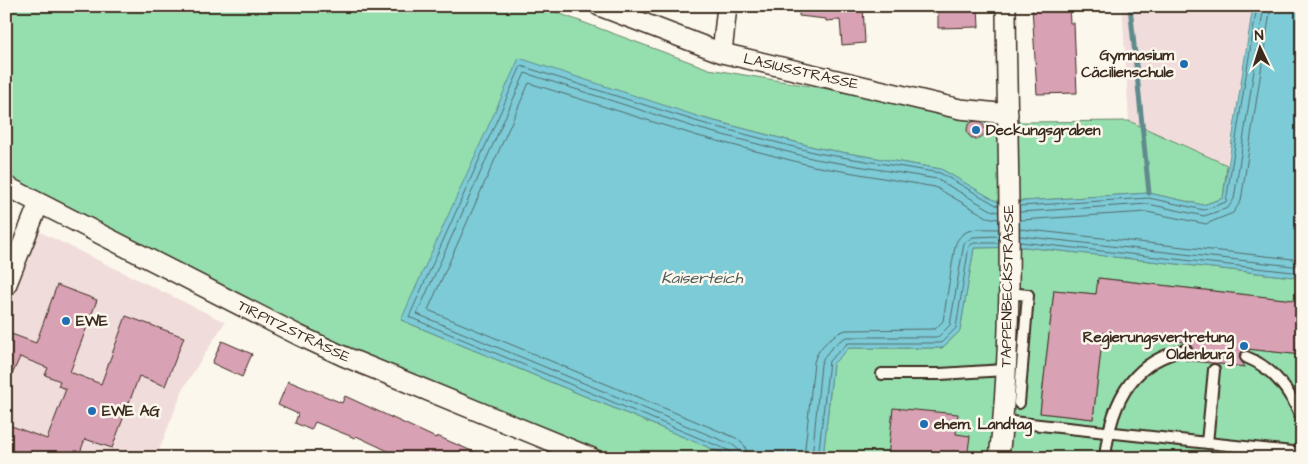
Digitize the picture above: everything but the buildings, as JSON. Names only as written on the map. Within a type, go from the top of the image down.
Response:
[{"type":"street","name":"LASIUSSTRASSE","points":[[599,6],[722,53],[960,110],[1008,114]]},
{"type":"street","points":[[722,53],[727,6]]},
{"type":"street","name":"TAPPENBECKSTRASSE","points":[[999,458],[1003,421],[1010,255],[1006,6]]},
{"type":"street","name":"TIRPITZSTRASSE","points":[[6,186],[334,352],[592,458]]},
{"type":"street","points":[[6,286],[39,203]]},
{"type":"lane","points":[[1009,293],[1028,295],[1019,403]]},
{"type":"lane","points":[[1105,458],[1108,432],[1114,409],[1133,380],[1162,357],[1186,350]]},
{"type":"lane","points":[[1246,357],[1266,367],[1282,383],[1302,418]]},
{"type":"lane","points":[[882,374],[940,374],[1005,370]]},
{"type":"lane","points":[[1208,443],[1214,370]]},
{"type":"lane","points":[[1003,421],[1302,453]]},
{"type":"shaded area","name":"Gymnasium Cäcilienschule","points":[[1122,6],[1253,6],[1227,165],[1129,121]]},
{"type":"shaded area","points":[[30,227],[225,322],[184,387],[156,458],[6,458],[6,286]]},
{"type":"green space","points":[[6,6],[539,6],[709,69],[1023,122],[1129,121],[1227,165],[1223,198],[1203,205],[1149,193],[996,201],[941,169],[818,148],[703,118],[401,320],[734,458],[592,458],[343,356],[6,182]]},
{"type":"green space","points":[[1025,247],[1302,278],[1302,301],[1099,278],[1096,294],[1054,290],[1040,413],[1093,419],[1103,333],[1302,355],[1302,458],[1008,458],[1013,413],[1003,414],[999,458],[823,458],[833,364],[849,348],[942,348],[960,331],[974,248]]},
{"type":"water","name":"Kaiserteich","points":[[1253,6],[1302,6],[1302,278],[1025,247],[974,248],[960,331],[942,348],[849,348],[833,364],[823,458],[734,458],[401,320],[519,58],[703,118],[818,148],[941,169],[996,201],[1149,193],[1203,205],[1223,198]]},
{"type":"waterway","points":[[1130,6],[1149,193]]},
{"type":"place","name":"Gymnasium Cäcilienschule","points":[[1184,64]]},
{"type":"place","name":"Deckungsgraben","points":[[976,130]]},
{"type":"place","name":"EWE","points":[[66,321]]},
{"type":"place","name":"Regierungsvertretung Oldenburg","points":[[1244,346]]},
{"type":"place","name":"EWE AG","points":[[92,411]]},
{"type":"place","name":"ehem. Landtag","points":[[924,424]]}]
